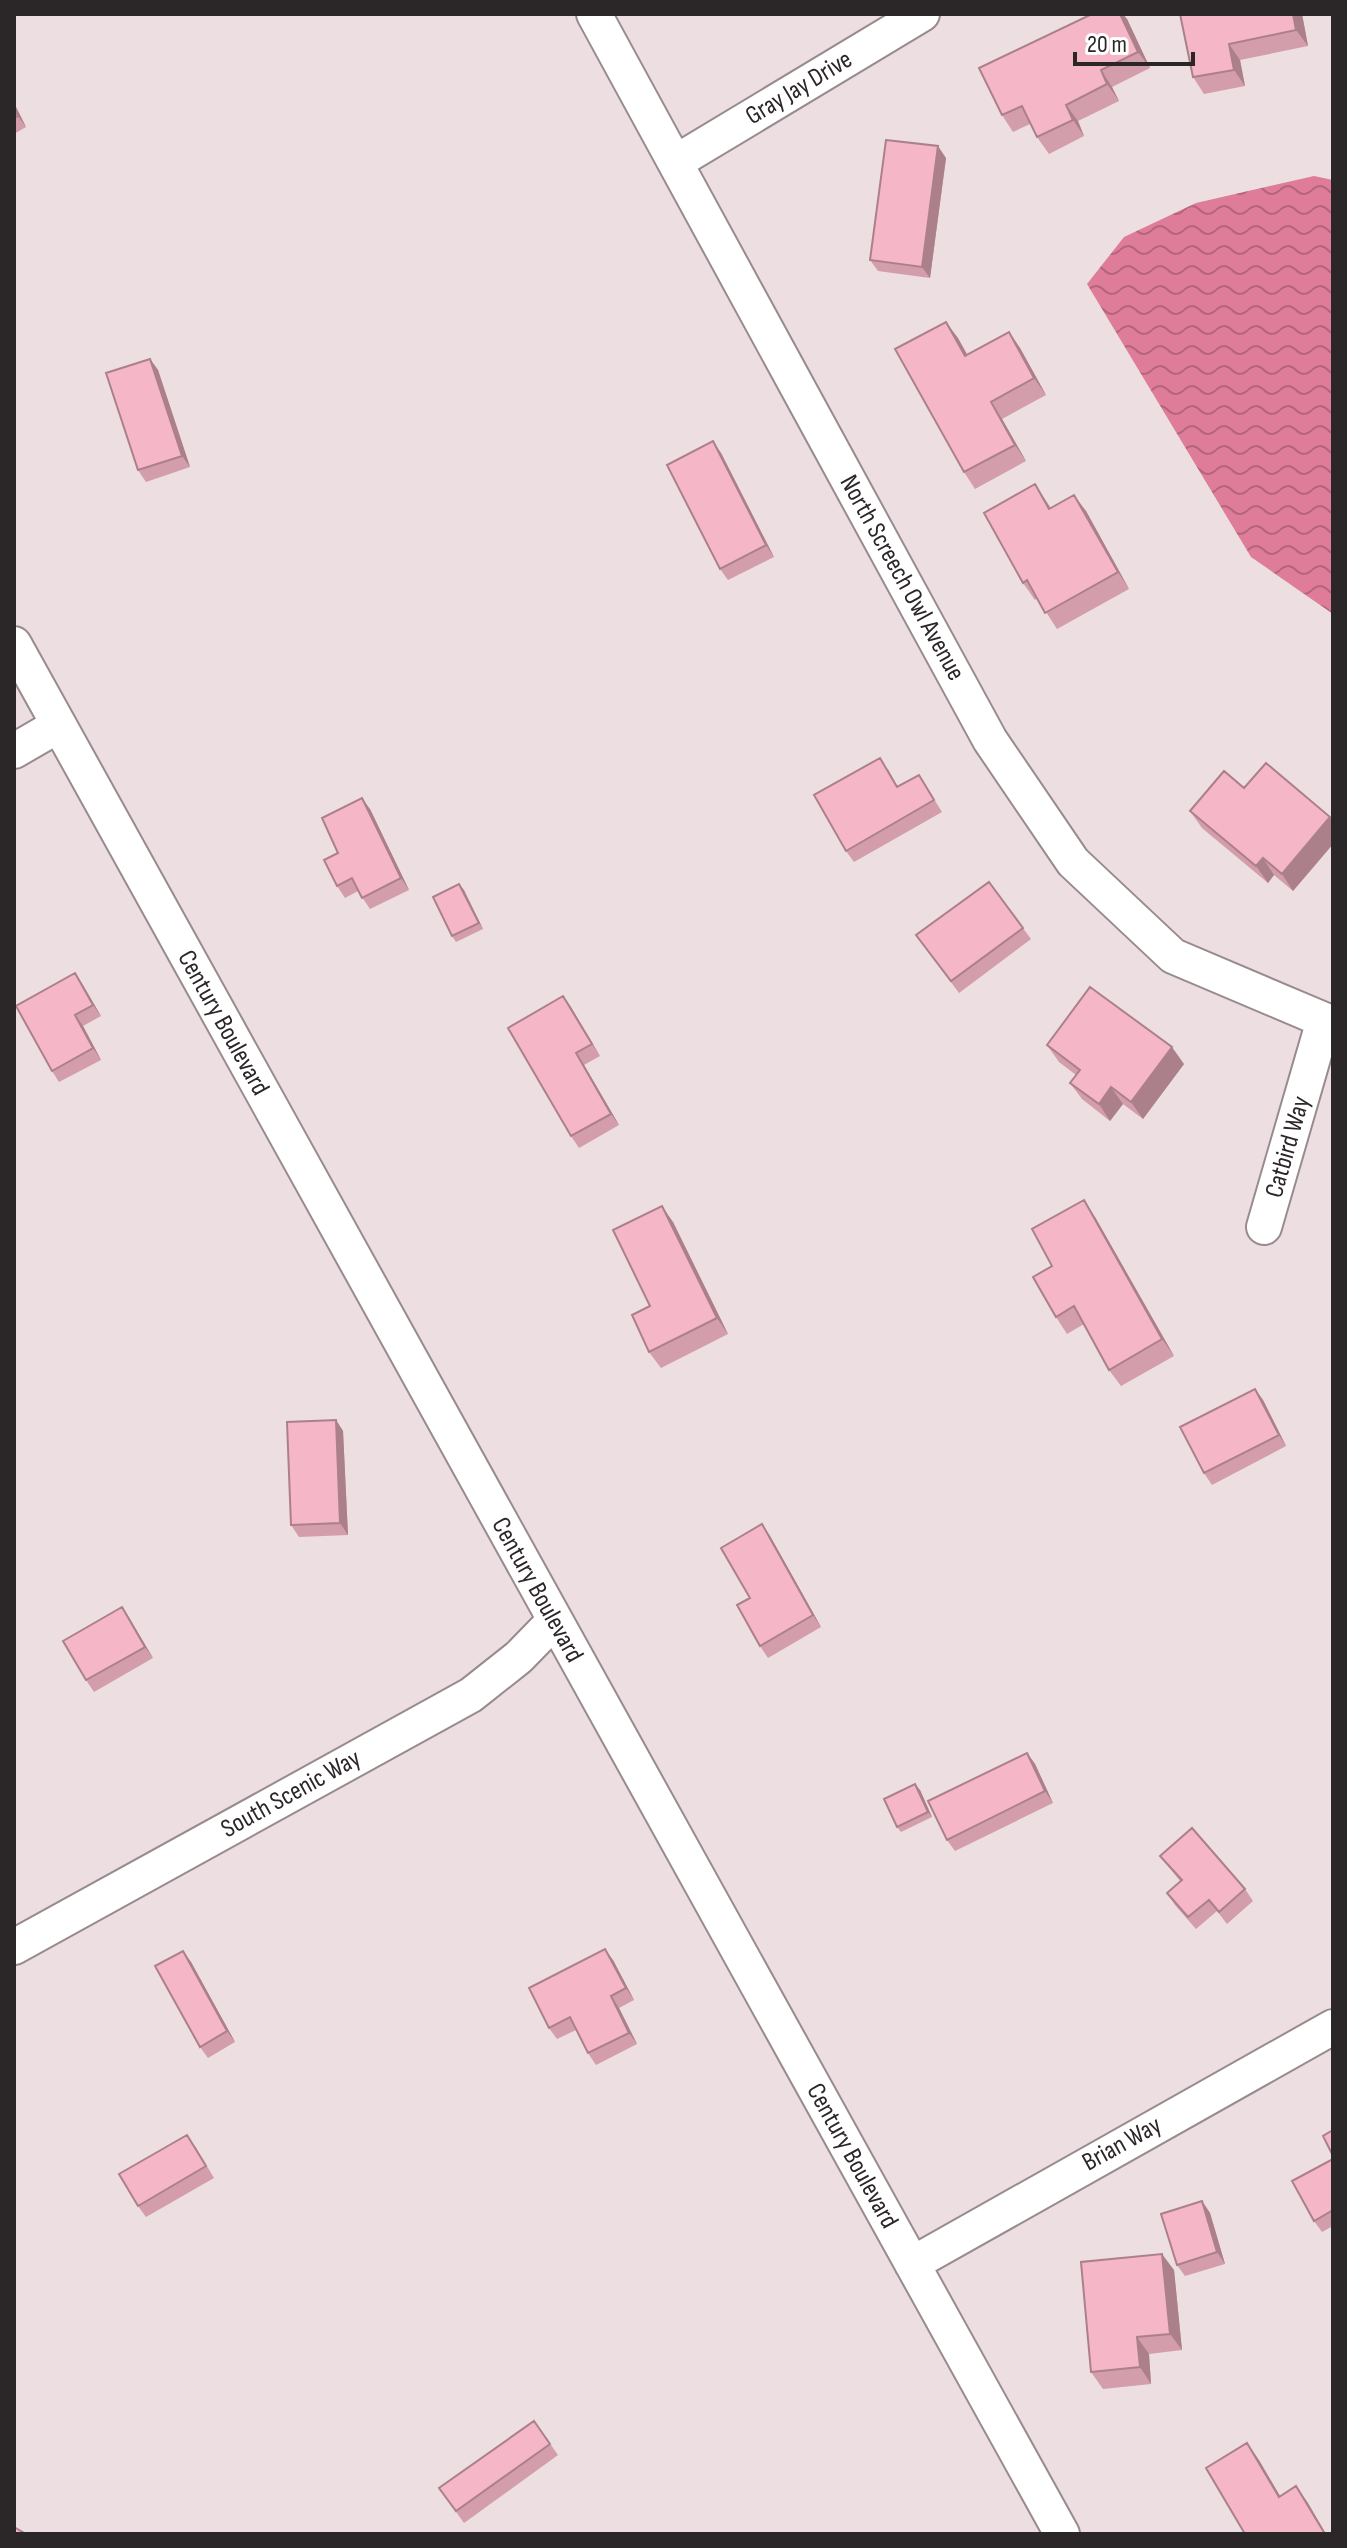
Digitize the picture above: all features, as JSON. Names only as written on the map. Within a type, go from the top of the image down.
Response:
[{"type":"street","name":"North Screech Owl Avenue","points":[[594,14],[990,740],[1073,862],[1173,956],[1329,1021]]},
{"type":"street","name":"Gray Jay Drive","points":[[676,162],[922,14]]},
{"type":"street","name":"Century Boulevard","points":[[14,644],[1062,2534]]},
{"type":"street","points":[[14,751],[59,725]]},
{"type":"street","name":"Catbird Way","points":[[1264,1227],[1329,1021]]},
{"type":"street","name":"South Scenic Way","points":[[14,1947],[471,1695],[519,1657],[554,1621]]},
{"type":"street","name":"Brian Way","points":[[912,2264],[1333,2027]]},
{"type":"water","points":[[1314,176],[1333,180],[1333,614],[1251,557],[1087,284],[1124,237],[1196,203]]},
{"type":"building","points":[[1092,14],[1120,14],[1138,52],[1101,70],[1107,84],[1066,105],[1073,120],[1037,137],[1022,106],[1002,115],[979,68]]},
{"type":"building","points":[[1180,14],[1293,14],[1296,30],[1229,44],[1234,70],[1193,77]]},
{"type":"building","points":[[886,140],[938,146],[922,267],[870,260]]},
{"type":"building","points":[[946,322],[965,356],[1009,332],[1034,378],[991,402],[1015,445],[964,472],[895,349]]},
{"type":"building","points":[[150,359],[182,456],[138,470],[106,373]]},
{"type":"building","points":[[713,441],[766,545],[720,569],[667,465]]},
{"type":"building","points":[[1035,484],[1049,509],[1074,495],[1118,572],[1045,613],[1027,580],[1023,583],[984,513]]},
{"type":"building","points":[[880,758],[897,787],[919,775],[934,800],[846,851],[814,795]]},
{"type":"building","points":[[1266,763],[1330,817],[1282,874],[1263,858],[1256,866],[1190,811],[1224,771],[1244,788]]},
{"type":"building","points":[[362,798],[401,878],[362,898],[352,878],[337,886],[324,860],[338,853],[322,818]]},
{"type":"building","points":[[989,882],[1023,928],[951,981],[916,935]]},
{"type":"building","points":[[459,884],[479,923],[452,936],[433,897]]},
{"type":"building","points":[[75,973],[93,1005],[75,1015],[93,1048],[52,1071],[16,1006]]},
{"type":"building","points":[[1090,987],[1172,1047],[1131,1102],[1111,1087],[1099,1104],[1070,1083],[1080,1070],[1047,1045]]},
{"type":"building","points":[[563,996],[592,1044],[576,1053],[611,1114],[571,1136],[508,1028]]},
{"type":"building","points":[[1084,1200],[1162,1339],[1109,1370],[1074,1306],[1056,1317],[1033,1277],[1052,1266],[1032,1229]]},
{"type":"building","points":[[662,1206],[717,1318],[649,1352],[632,1315],[650,1306],[613,1230]]},
{"type":"building","points":[[1255,1389],[1279,1435],[1204,1473],[1180,1427]]},
{"type":"building","points":[[336,1420],[340,1523],[291,1525],[287,1422]]},
{"type":"building","points":[[762,1524],[813,1615],[760,1646],[737,1605],[750,1598],[721,1548]]},
{"type":"building","points":[[122,1607],[145,1647],[86,1680],[63,1641]]},
{"type":"building","points":[[1027,1753],[1045,1791],[947,1840],[928,1801]]},
{"type":"building","points":[[915,1784],[928,1812],[897,1827],[884,1799]]},
{"type":"building","points":[[1192,1828],[1245,1889],[1219,1912],[1209,1900],[1188,1917],[1167,1893],[1182,1880],[1160,1856]]},
{"type":"building","points":[[605,1949],[626,1988],[611,1996],[629,2033],[588,2053],[570,2017],[549,2028],[529,1988]]},
{"type":"building","points":[[183,1951],[227,2031],[200,2047],[155,1966]]},
{"type":"building","points":[[1333,2130],[1333,2156],[1323,2136]]},
{"type":"building","points":[[187,2135],[206,2166],[138,2206],[119,2174]]},
{"type":"building","points":[[1333,2159],[1333,2210],[1314,2221],[1292,2181]]},
{"type":"building","points":[[1202,2201],[1217,2252],[1177,2265],[1161,2214]]},
{"type":"building","points":[[1162,2254],[1170,2334],[1137,2337],[1140,2367],[1091,2372],[1081,2262]]},
{"type":"building","points":[[534,2421],[550,2444],[456,2511],[439,2488]]},
{"type":"building","points":[[1247,2443],[1279,2497],[1296,2486],[1325,2534],[1245,2534],[1206,2468]]},
{"type":"building","points":[[14,2527],[26,2534],[14,2534]]}]
